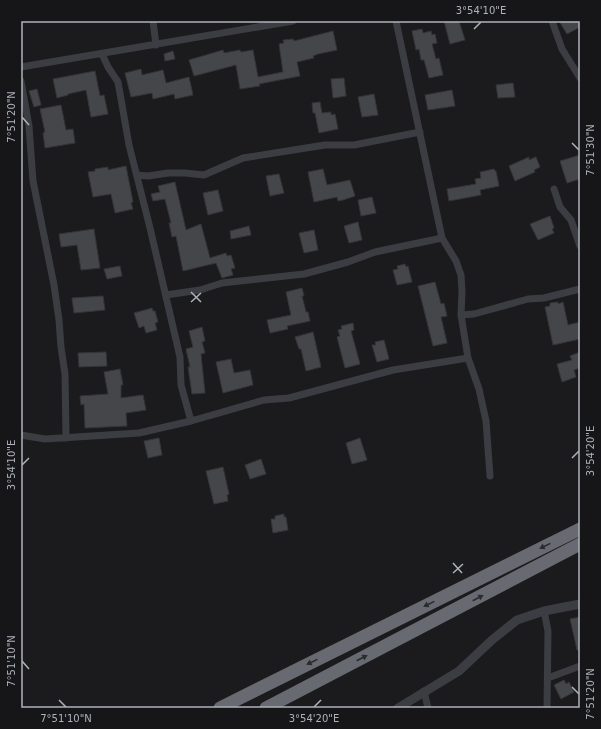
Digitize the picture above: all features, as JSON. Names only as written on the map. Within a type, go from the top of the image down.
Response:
[{"type":"highway","points":[[220,708],[580,528]]},
{"type":"highway","points":[[266,708],[580,544]]},
{"type":"street","points":[[153,21],[156,45]]},
{"type":"street","points":[[21,67],[293,21]]},
{"type":"street","points":[[396,21],[442,238],[456,261],[461,275],[461,315],[468,358],[479,389],[486,421],[490,476]]},
{"type":"street","points":[[552,21],[562,49],[580,78]]},
{"type":"street","points":[[102,54],[108,67],[118,82],[129,145],[180,357],[181,385],[191,421]]},
{"type":"street","points":[[21,81],[29,126],[33,181],[54,284],[59,320],[65,374],[66,438]]},
{"type":"street","points":[[137,175],[148,176],[168,173],[185,173],[204,175],[243,158],[325,146],[354,145],[420,132]]},
{"type":"street","points":[[554,189],[560,208],[571,220],[580,246]]},
{"type":"street","points":[[166,295],[200,290],[222,283],[304,274],[348,262],[375,252],[442,238]]},
{"type":"street","points":[[461,315],[474,314],[528,300],[544,298],[580,289]]},
{"type":"street","points":[[21,435],[45,439],[139,433],[191,421],[264,400],[289,398],[394,370],[468,358]]},
{"type":"street","points":[[398,708],[459,671],[492,640],[517,620],[544,611],[580,604]]},
{"type":"street","points":[[544,611],[548,631],[547,708]]},
{"type":"street","points":[[548,678],[580,666]]},
{"type":"street","points":[[424,692],[428,708]]},
{"type":"building","points":[[444,21],[459,21],[465,40],[450,44]]},
{"type":"building","points":[[559,21],[580,21],[580,27],[567,34]]},
{"type":"building","points":[[422,29],[423,33],[431,31],[432,35],[435,34],[437,43],[432,44],[436,59],[439,58],[443,75],[429,78],[424,60],[421,60],[419,49],[416,50],[412,31]]},
{"type":"building","points":[[333,31],[337,50],[318,54],[313,56],[314,58],[297,62],[300,76],[259,84],[260,86],[240,89],[236,65],[194,76],[189,60],[223,50],[224,53],[240,50],[241,52],[253,50],[258,77],[283,72],[279,44],[284,43],[283,40],[293,39],[294,41]]},
{"type":"building","points":[[173,51],[175,59],[165,61],[164,54]]},
{"type":"building","points":[[141,69],[142,75],[163,70],[166,83],[189,77],[193,95],[175,99],[174,94],[153,99],[152,93],[131,97],[125,73]]},
{"type":"building","points":[[95,71],[100,96],[104,95],[108,114],[91,117],[86,90],[57,98],[53,79]]},
{"type":"building","points":[[344,78],[346,96],[333,98],[331,79]]},
{"type":"building","points":[[513,83],[515,97],[498,98],[496,85]]},
{"type":"building","points":[[37,89],[41,105],[34,107],[29,91]]},
{"type":"building","points":[[452,90],[455,106],[428,110],[425,95]]},
{"type":"building","points":[[374,94],[378,115],[362,117],[358,97]]},
{"type":"building","points":[[320,102],[322,113],[331,112],[331,115],[335,114],[338,129],[319,133],[315,113],[313,113],[312,103]]},
{"type":"building","points":[[61,105],[66,130],[73,129],[75,143],[45,148],[43,133],[45,132],[40,109]]},
{"type":"building","points":[[580,155],[580,179],[567,183],[560,161]]},
{"type":"building","points":[[529,157],[529,160],[536,157],[540,167],[534,170],[535,172],[515,181],[509,166]]},
{"type":"building","points":[[126,166],[133,209],[115,213],[111,194],[93,197],[88,172],[95,171],[95,169],[108,167],[108,170]]},
{"type":"building","points":[[323,169],[327,185],[350,180],[355,196],[338,201],[337,197],[314,202],[308,172]]},
{"type":"building","points":[[494,169],[496,171],[499,186],[480,190],[481,195],[449,201],[447,189],[476,184],[475,179],[481,178],[480,172]]},
{"type":"building","points":[[279,174],[284,193],[270,196],[266,176]]},
{"type":"building","points":[[175,182],[186,230],[201,224],[210,258],[226,253],[227,256],[231,255],[235,268],[231,269],[233,275],[222,278],[216,263],[183,271],[176,236],[172,237],[169,223],[171,223],[165,199],[153,201],[151,194],[160,192],[158,186]]},
{"type":"building","points":[[218,190],[223,211],[208,215],[203,193]]},
{"type":"building","points":[[372,197],[376,213],[361,216],[358,200]]},
{"type":"building","points":[[550,216],[554,233],[538,240],[530,224]]},
{"type":"building","points":[[358,222],[362,240],[349,243],[344,226]]},
{"type":"building","points":[[249,226],[251,235],[231,239],[230,231]]},
{"type":"building","points":[[94,229],[100,268],[81,270],[77,245],[61,247],[59,234]]},
{"type":"building","points":[[314,230],[318,250],[304,253],[299,233]]},
{"type":"building","points":[[405,264],[406,267],[408,266],[412,282],[397,285],[393,270],[398,269],[397,266]]},
{"type":"building","points":[[120,266],[122,276],[107,279],[104,269]]},
{"type":"building","points":[[435,282],[441,304],[444,303],[447,316],[441,317],[447,343],[433,346],[418,286]]},
{"type":"building","points":[[302,288],[304,296],[302,296],[310,321],[287,326],[288,329],[270,333],[267,320],[291,315],[286,292]]},
{"type":"building","points":[[103,296],[105,310],[74,313],[72,298]]},
{"type":"building","points":[[558,302],[558,304],[563,302],[568,325],[580,322],[580,339],[553,345],[545,307],[550,306],[550,303]]},
{"type":"building","points":[[152,308],[153,311],[155,311],[158,322],[155,323],[157,330],[146,333],[144,326],[139,328],[134,313]]},
{"type":"building","points":[[353,323],[354,330],[351,331],[360,364],[345,368],[337,337],[340,336],[338,330],[342,329],[341,326]]},
{"type":"building","points":[[202,327],[205,341],[202,342],[205,353],[201,354],[205,393],[192,394],[188,367],[190,367],[186,349],[193,347],[189,331]]},
{"type":"building","points":[[313,332],[321,367],[306,371],[301,349],[299,349],[295,337]]},
{"type":"building","points":[[384,340],[389,359],[377,362],[372,345],[376,345],[375,342]]},
{"type":"building","points":[[106,352],[107,366],[79,367],[78,353]]},
{"type":"building","points":[[580,352],[580,368],[574,370],[576,377],[562,382],[557,364],[572,360],[570,356]]},
{"type":"building","points":[[231,359],[234,373],[250,370],[253,385],[223,393],[216,362]]},
{"type":"building","points":[[120,369],[123,385],[121,385],[121,398],[143,395],[146,410],[126,413],[127,426],[85,428],[84,404],[81,405],[80,396],[108,394],[104,372]]},
{"type":"building","points":[[159,438],[162,455],[148,458],[144,441]]},
{"type":"building","points":[[360,438],[367,460],[352,464],[346,443]]},
{"type":"building","points":[[261,459],[266,474],[250,479],[245,465]]},
{"type":"building","points":[[223,467],[229,494],[227,495],[228,501],[214,504],[206,471]]},
{"type":"building","points":[[284,514],[284,517],[286,517],[288,530],[273,533],[271,519],[275,519],[275,516]]},
{"type":"building","points":[[580,617],[580,650],[577,650],[570,619]]},
{"type":"building","points":[[564,680],[566,684],[569,682],[574,692],[561,699],[554,685]]}]
